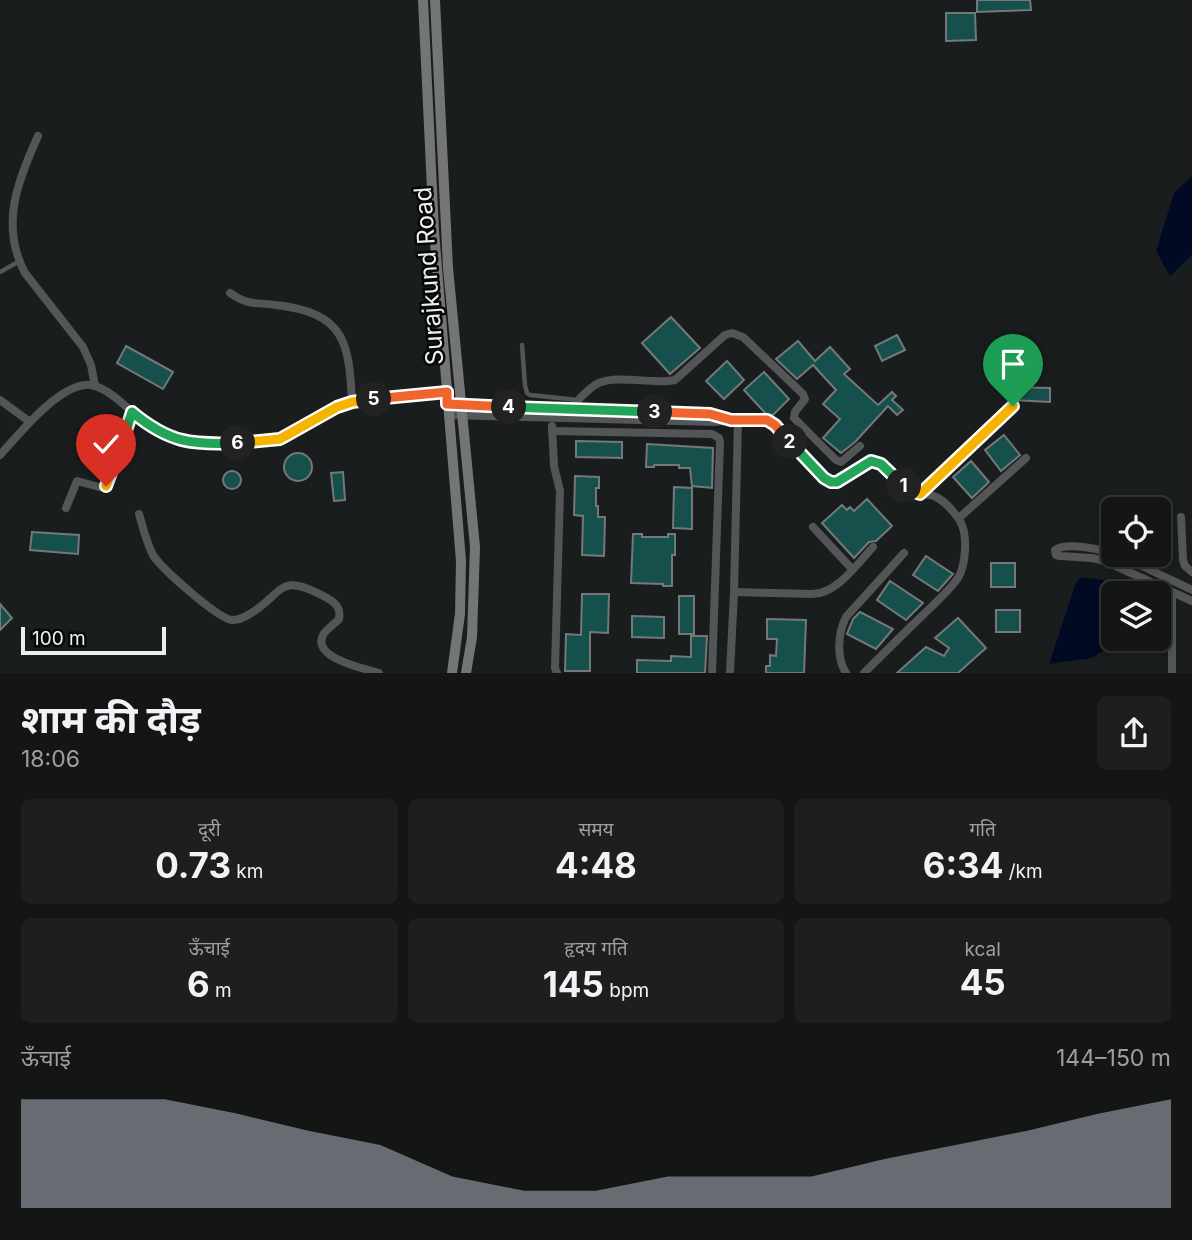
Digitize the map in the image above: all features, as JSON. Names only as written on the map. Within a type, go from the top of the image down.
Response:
[{"type":"main road","name":"Surajkund Road","points":[[423,0],[434,231],[461,561],[460,614],[452,673]]},
{"type":"main road","name":"Surajkund Road","points":[[436,0],[447,268],[475,547],[472,637],[466,673]]},
{"type":"street","points":[[38,136],[17,183],[10,219],[11,243],[18,262],[83,347],[91,365],[95,386]]},
{"type":"street","points":[[230,293],[249,303],[300,310],[334,326],[342,338],[347,355],[351,372],[352,402]]},
{"type":"street","points":[[570,409],[593,386],[605,381],[675,380],[725,335],[737,333],[803,394],[805,399],[794,413],[794,418],[836,460],[841,462],[860,446]]},
{"type":"street","points":[[0,455],[52,402],[70,390],[88,384],[110,394],[149,425],[179,440],[200,443],[280,439],[337,407],[352,402],[447,392]]},
{"type":"street","points":[[0,400],[30,422]]},
{"type":"street","points":[[920,494],[1013,406]]},
{"type":"street","points":[[550,408],[554,466],[560,491],[557,673]]},
{"type":"street","points":[[448,410],[550,408],[710,414],[734,420]]},
{"type":"street","points":[[461,409],[551,418],[715,422],[767,420],[831,482],[837,482],[867,462],[874,461],[881,464],[909,490],[940,499],[959,518],[963,527],[963,565],[960,575],[864,673]]},
{"type":"street","points":[[66,508],[77,481],[99,487],[106,486],[132,412]]},
{"type":"street","points":[[730,673],[734,592],[734,420]]},
{"type":"street","points":[[552,431],[712,434],[719,438],[712,673]]},
{"type":"street","points":[[959,518],[1026,458]]},
{"type":"street","points":[[139,514],[149,546],[161,564],[222,616],[232,620],[240,619],[254,611],[278,589],[289,585],[302,587],[332,601],[339,609],[340,619],[321,639],[327,654],[379,673]]},
{"type":"street","points":[[1181,517],[1183,560],[1192,572]]},
{"type":"street","points":[[813,527],[852,569]]},
{"type":"street","points":[[734,592],[818,594],[833,588],[873,547]]},
{"type":"street","points":[[1101,550],[1087,547],[1060,547],[1055,550],[1056,555],[1060,556],[1101,560]]},
{"type":"street","points":[[846,673],[840,662],[843,622],[848,613],[904,553]]},
{"type":"street","points":[[1118,567],[1192,601]]},
{"type":"street","points":[[1144,567],[1192,590]]},
{"type":"street","points":[[1172,593],[1172,673]]},
{"type":"lane","points":[[0,272],[18,262]]},
{"type":"lane","points":[[522,345],[527,393],[578,400]]},
{"type":"water","points":[[1192,176],[1192,255],[1170,276],[1156,251],[1174,193]]},
{"type":"water","points":[[1080,577],[1110,581],[1101,581],[1102,651],[1092,658],[1049,664]]},
{"type":"building","points":[[977,0],[1030,0],[1031,10],[977,12]]},
{"type":"building","points":[[946,13],[975,13],[976,40],[946,41]]},
{"type":"building","points":[[671,317],[700,348],[670,374],[642,343]]},
{"type":"building","points":[[897,335],[905,350],[882,361],[875,346]]},
{"type":"building","points":[[798,341],[815,361],[830,347],[850,369],[844,374],[878,405],[892,392],[896,396],[892,400],[903,410],[897,415],[888,406],[855,442],[841,453],[823,438],[840,419],[823,404],[836,390],[813,365],[797,379],[776,359]]},
{"type":"building","points":[[126,346],[173,372],[163,389],[117,363]]},
{"type":"building","points":[[727,361],[744,380],[724,399],[706,381]]},
{"type":"building","points":[[764,372],[789,399],[772,416],[767,415],[744,390]]},
{"type":"building","points":[[1010,387],[1050,388],[1050,402],[1009,400]]},
{"type":"building","points":[[1004,435],[1020,455],[1001,471],[985,450]]},
{"type":"building","points":[[576,441],[622,442],[622,458],[576,457]]},
{"type":"building","points":[[647,444],[713,448],[712,488],[692,486],[690,468],[679,468],[679,465],[646,467]]},
{"type":"building","points":[[298,453],[308,457],[312,467],[308,477],[298,481],[288,477],[284,467],[288,457]]},
{"type":"building","points":[[971,461],[989,482],[972,498],[953,477]]},
{"type":"building","points":[[228,471],[236,471],[241,480],[239,487],[228,489],[223,484],[223,476]]},
{"type":"building","points":[[343,472],[345,500],[334,501],[331,473]]},
{"type":"building","points":[[575,476],[599,477],[596,506],[598,517],[605,517],[604,556],[582,555],[583,516],[574,515]]},
{"type":"building","points":[[674,487],[692,488],[692,529],[673,528]]},
{"type":"building","points":[[867,499],[892,526],[876,541],[869,542],[854,558],[822,523],[842,505],[847,510],[850,507],[854,511]]},
{"type":"building","points":[[32,532],[79,535],[78,554],[30,550]]},
{"type":"building","points":[[633,534],[642,534],[642,537],[668,537],[668,534],[675,534],[672,586],[631,583]]},
{"type":"building","points":[[926,556],[953,574],[938,591],[913,575]]},
{"type":"building","points":[[991,563],[1015,563],[1015,587],[991,587]]},
{"type":"building","points":[[890,581],[923,603],[906,620],[877,600]]},
{"type":"building","points":[[582,594],[609,594],[608,633],[590,632],[590,671],[565,671],[566,634],[581,635]]},
{"type":"building","points":[[679,596],[694,596],[694,634],[679,634]]},
{"type":"building","points":[[0,604],[12,618],[0,630]]},
{"type":"building","points":[[996,610],[1020,610],[1020,632],[996,632]]},
{"type":"building","points":[[860,612],[893,629],[876,649],[847,634],[853,619]]},
{"type":"building","points":[[632,616],[664,617],[664,638],[632,637]]},
{"type":"building","points":[[958,618],[986,648],[958,673],[897,673],[926,647],[944,656],[949,648],[935,638]]},
{"type":"building","points":[[767,619],[806,620],[804,673],[766,673],[766,666],[770,666],[770,655],[776,656],[777,639],[767,639]]},
{"type":"building","points":[[691,636],[707,636],[705,673],[637,673],[637,660],[671,661],[671,656],[691,657]]},
{"type":"route","points":[[106,486],[132,412],[159,431],[179,440],[235,443],[272,441],[289,436],[337,407],[352,402],[447,392],[447,404],[710,414],[731,420],[767,420],[831,482],[837,482],[867,462],[874,461],[881,464],[909,490],[920,494],[1013,406]]}]
